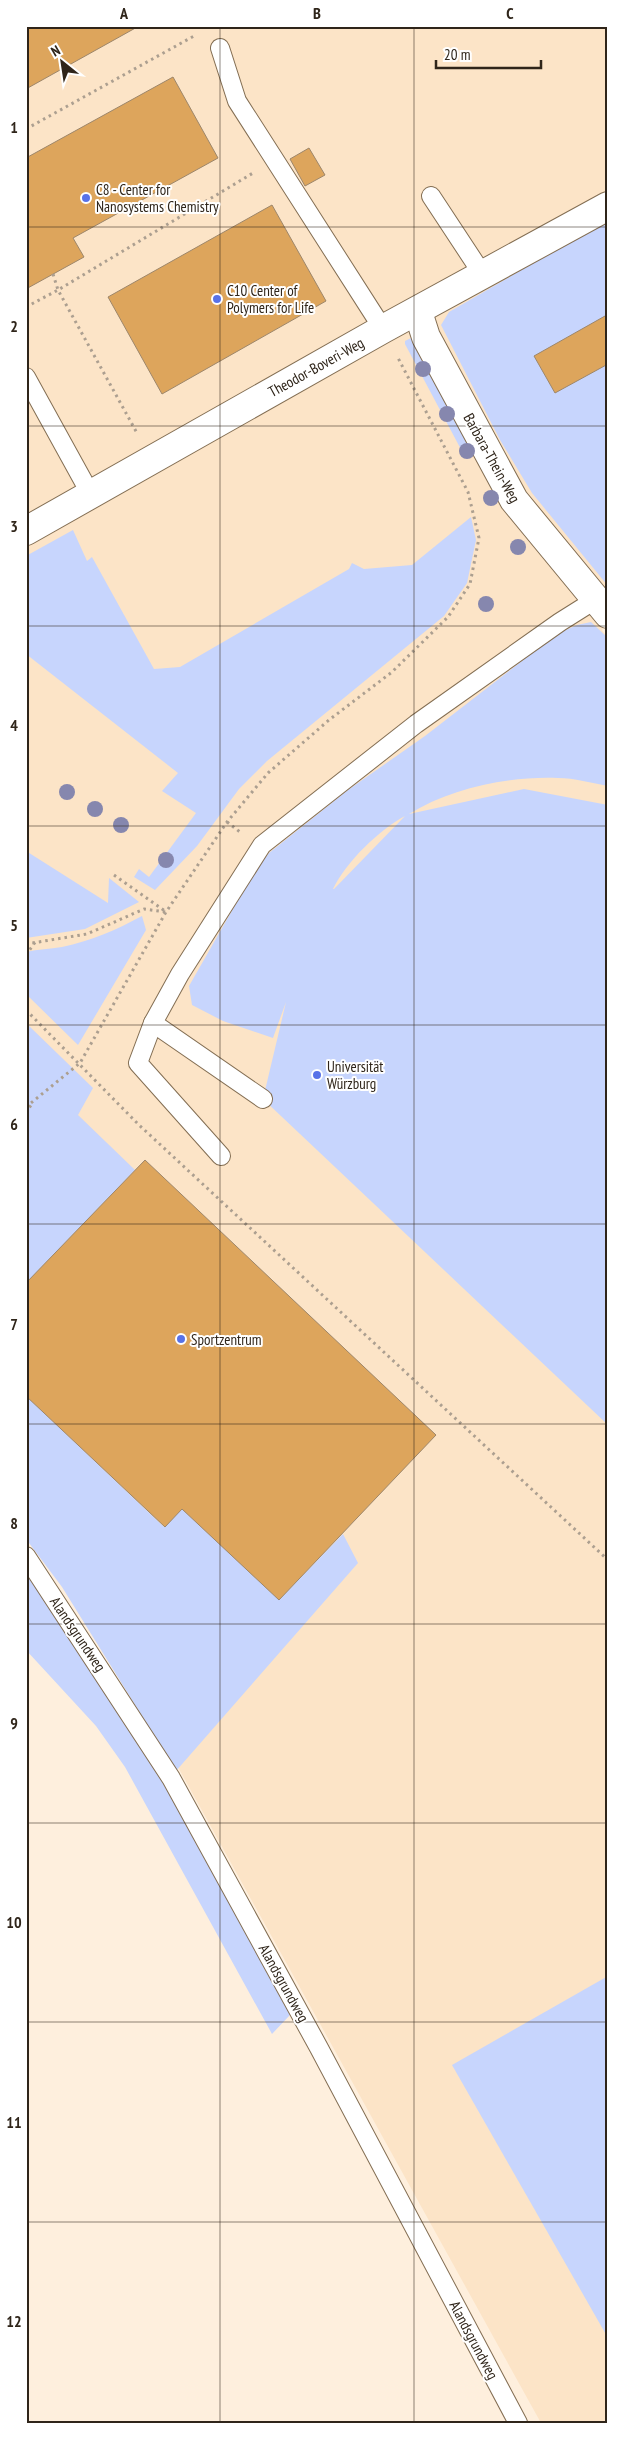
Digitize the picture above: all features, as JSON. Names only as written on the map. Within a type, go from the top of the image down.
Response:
[{"type":"street","name":"Theodor-Boveri-Weg","points":[[26,531],[383,329],[418,312],[608,206]]},
{"type":"street","name":"Barbara-Thein-Weg","points":[[418,312],[426,337],[514,500],[602,607]]},
{"type":"lane","points":[[220,48],[236,101],[383,329]]},
{"type":"lane","points":[[431,196],[483,276]]},
{"type":"lane","points":[[26,377],[91,495]]},
{"type":"lane","points":[[221,1156],[138,1063],[153,1023],[180,974],[262,845],[416,724],[560,622],[602,607]]},
{"type":"lane","points":[[153,1023],[263,1099]]},
{"type":"lane","name":"Alandsgrundweg","points":[[26,1556],[171,1778],[319,2048],[518,2423]]},
{"type":"path","points":[[26,129],[196,36]]},
{"type":"path","points":[[26,307],[58,290],[274,161]]},
{"type":"path","points":[[53,274],[58,290],[152,459]]},
{"type":"path","points":[[26,1107],[80,1063],[166,912],[227,822],[268,773],[329,720],[392,672],[448,617],[470,584],[479,538],[468,492],[383,329]]},
{"type":"path","points":[[114,875],[166,912]]},
{"type":"path","points":[[26,944],[87,934],[144,909],[166,912]]},
{"type":"path","points":[[26,955],[36,942]]},
{"type":"path","points":[[26,1010],[138,1124],[608,1560]]},
{"type":"path","points":[[26,1113],[31,1104]]},
{"type":"shaded area","name":"Universität Würzburg","points":[[26,26],[608,26],[608,624],[602,630],[608,638],[608,2423],[541,2423],[174,1760],[26,1512]]},
{"type":"shaded area","points":[[608,220],[608,586],[532,493],[500,440],[441,325],[449,312]]},
{"type":"shaded area","points":[[411,338],[417,340],[475,453],[465,457],[405,344],[405,341]]},
{"type":"shaded area","points":[[471,517],[476,540],[467,583],[444,616],[267,761],[239,789],[197,846],[155,890],[134,877],[139,869],[149,877],[196,813],[162,791],[178,773],[26,654],[26,556],[73,530],[87,561],[92,557],[154,669],[180,667],[349,569],[352,563],[364,569],[412,565]]},
{"type":"shaded area","points":[[591,622],[608,638],[608,786],[564,778],[520,779],[461,791],[443,797],[409,814],[524,789],[608,805],[608,1425],[263,1099],[286,1002],[273,1038],[223,1021],[192,1005],[189,986],[254,872],[269,853],[348,790],[425,736],[557,634],[577,625]],"holes":[[[405,816],[334,889],[346,868],[364,848],[374,838]]]},
{"type":"shaded area","points":[[26,851],[108,903],[109,878],[139,902],[85,929],[26,938]]},
{"type":"shaded area","points":[[142,916],[146,930],[78,1045],[26,994],[26,952],[83,942]]},
{"type":"shaded area","points":[[26,1023],[93,1088],[78,1115],[135,1170],[26,1283]]},
{"type":"shaded area","points":[[26,1396],[164,1527],[182,1509],[279,1600],[343,1534],[358,1563],[176,1771],[62,1587],[26,1539]]},
{"type":"shaded area","points":[[26,1568],[172,1796],[213,1867],[290,2015],[272,2034],[125,1767],[96,1726],[26,1650]]},
{"type":"shaded area","points":[[608,1976],[608,2338],[452,2065]]},
{"type":"building","points":[[26,26],[139,26],[26,89]]},
{"type":"building","name":"C8 - Center for Nanosystems Chemistry","points":[[173,77],[218,158],[73,238],[84,257],[26,289],[26,158]]},
{"type":"building","points":[[309,148],[325,175],[305,186],[290,159]]},
{"type":"building","name":"C10 Center of Polymers for Life","points":[[272,205],[326,301],[162,394],[108,297]]},
{"type":"building","points":[[605,316],[608,321],[608,364],[555,393],[534,356]]},
{"type":"building","name":"Sportzentrum","points":[[145,1160],[436,1435],[279,1600],[182,1509],[165,1527],[26,1396],[26,1283]]},
{"type":"place","name":"C8 - Center for Nanosystems Chemistry","points":[[86,198]]},
{"type":"place","name":"C10 Center of Polymers for Life","points":[[217,299]]},
{"type":"place","name":"Universität Würzburg","points":[[317,1075]]},
{"type":"place","name":"Sportzentrum","points":[[181,1339]]}]
